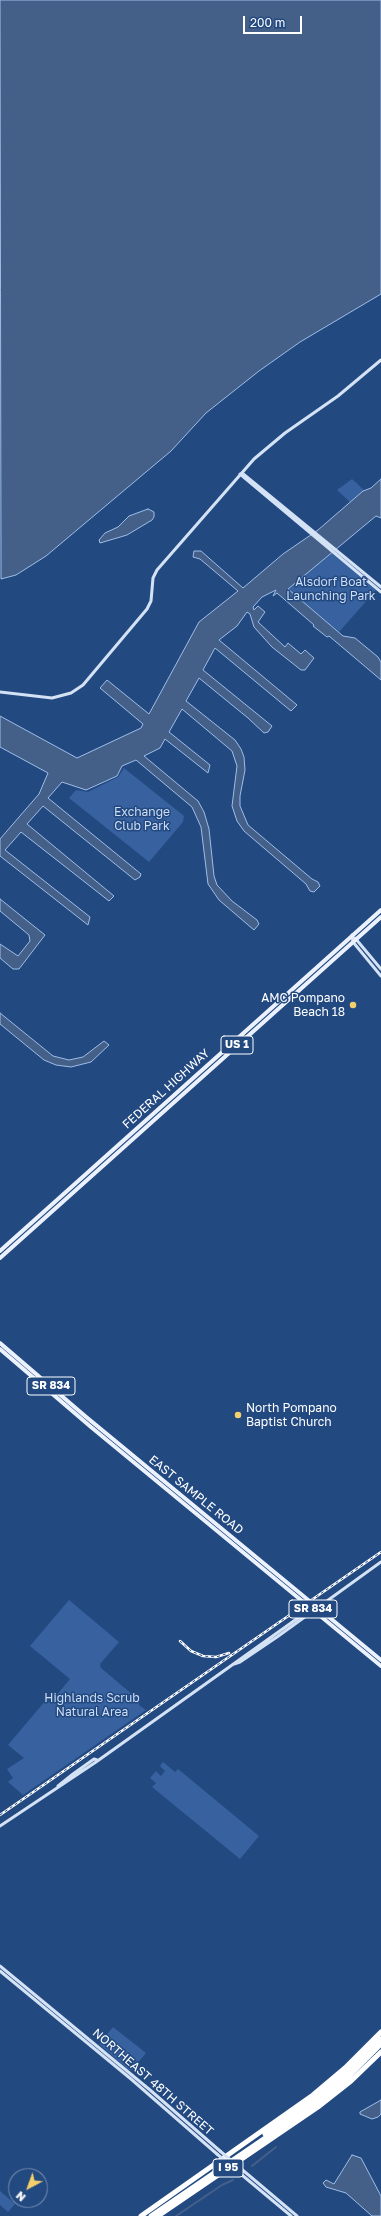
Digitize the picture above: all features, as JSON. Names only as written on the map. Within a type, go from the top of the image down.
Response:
[{"type":"highway","name":"I 95","points":[[141,2216],[301,2104],[356,2058],[381,2032]]},
{"type":"highway","points":[[356,2058],[380,2041]]},
{"type":"highway","points":[[145,2216],[316,2098],[354,2066],[380,2041]]},
{"type":"highway","points":[[152,2216],[315,2104],[348,2077],[380,2041]]},
{"type":"highway","points":[[299,2120],[350,2079],[381,2048]]},
{"type":"highway","name":"I 95","points":[[158,2216],[299,2120],[340,2090],[381,2052]]},
{"type":"main road","points":[[0,692],[56,697],[71,693],[86,683],[147,609],[151,601],[153,578],[157,570],[241,474],[264,449],[338,396],[381,360]]},
{"type":"main road","points":[[241,474],[312,531],[381,592]]},
{"type":"main road","points":[[336,552],[381,587]]},
{"type":"main road","name":"FEDERAL HIGHWAY","points":[[0,1258],[202,1077],[210,1063],[381,910]]},
{"type":"main road","name":"FEDERAL HIGHWAY","points":[[0,1251],[183,1088],[206,1071],[266,1020],[381,917]]},
{"type":"main road","points":[[352,936],[357,939],[381,969]]},
{"type":"main road","points":[[352,936],[353,942],[380,974]]},
{"type":"main road","points":[[266,1020],[269,1011]]},
{"type":"main road","points":[[256,1028],[260,1018]]},
{"type":"main road","points":[[179,1097],[183,1088]]},
{"type":"main road","points":[[104,1165],[109,1154]]},
{"type":"main road","points":[[95,1173],[99,1162]]},
{"type":"main road","name":"EAST SAMPLE ROAD","points":[[0,1343],[85,1416],[271,1569],[380,1664]]},
{"type":"main road","name":"EAST SAMPLE ROAD","points":[[0,1349],[212,1527],[316,1608]]},
{"type":"main road","points":[[212,1527],[218,1526]]},
{"type":"main road","points":[[0,1826],[97,1760],[232,1664],[244,1659],[381,1562]]},
{"type":"main road","points":[[264,1568],[271,1569]]},
{"type":"main road","name":"NORTHEAST 48TH STREET","points":[[0,1966],[105,2053],[218,2152],[236,2170],[291,2215]]},
{"type":"main road","name":"NORTHEAST 48TH STREET","points":[[0,1971],[218,2152],[239,2167],[291,2215]]},
{"type":"main road","points":[[96,2050],[105,2053]]},
{"type":"main road","points":[[291,2215],[297,2216]]},
{"type":"green space","points":[[352,479],[365,491],[351,503],[337,490]]},
{"type":"green space","name":"Alsdorf Boat Launching Park","points":[[332,553],[376,590],[339,632],[287,589]]},
{"type":"green space","name":"Exchange Club Park","points":[[124,768],[184,816],[183,822],[149,862],[69,798],[76,790],[88,792],[118,777]]},
{"type":"green space","name":"Highlands Scrub Natural Area","points":[[69,1600],[119,1642],[100,1664],[101,1668],[139,1700],[139,1705],[146,1710],[23,1795],[8,1782],[13,1778],[7,1769],[24,1758],[8,1745],[46,1700],[50,1703],[70,1679],[30,1646]]},
{"type":"green space","points":[[163,1762],[175,1772],[178,1769],[259,1836],[240,1859],[152,1787],[156,1783],[150,1778],[156,1771],[161,1776],[165,1771],[160,1766]]},
{"type":"green space","points":[[113,2027],[146,2053],[132,2070],[129,2070],[99,2044]]},
{"type":"green space","points":[[0,2191],[8,2198],[8,2208],[12,2208],[8,2212],[0,2205]]},
{"type":"shaded area","points":[[0,0],[381,0],[381,294],[300,342],[259,371],[206,413],[171,451],[46,556],[16,575],[1,579]]},
{"type":"shaded area","points":[[381,479],[381,518],[376,516],[288,589],[343,636],[355,638],[378,657],[381,662],[381,680],[329,636],[327,637],[313,626],[314,625],[277,593],[273,596],[276,590],[262,597],[253,607],[254,610],[258,606],[265,612],[258,622],[285,647],[288,643],[301,654],[305,650],[314,658],[305,670],[301,670],[272,647],[254,627],[250,614],[247,612],[237,626],[219,640],[297,705],[291,711],[215,648],[203,670],[272,726],[268,732],[264,733],[199,678],[186,701],[235,740],[244,757],[245,770],[240,796],[240,806],[248,825],[312,879],[318,882],[320,886],[314,892],[310,891],[306,884],[244,831],[237,821],[232,806],[237,766],[232,751],[182,709],[169,732],[210,765],[208,773],[165,739],[160,748],[144,756],[198,801],[204,812],[209,829],[214,876],[217,885],[232,901],[257,920],[259,924],[254,930],[219,900],[208,884],[201,827],[192,807],[136,760],[122,766],[117,776],[86,790],[62,782],[48,798],[141,874],[140,877],[135,880],[43,806],[27,824],[114,896],[109,901],[21,832],[5,850],[90,917],[88,925],[0,856],[0,839],[39,794],[48,773],[0,747],[0,716],[77,758],[141,728],[143,724],[100,688],[107,680],[149,714],[199,622],[238,591],[200,559],[193,557],[194,551],[201,551],[243,588],[283,554],[318,530],[363,491],[371,488]]},
{"type":"shaded area","points":[[148,509],[154,512],[154,517],[152,520],[127,535],[100,543],[99,540],[105,533],[118,527],[129,516]]},
{"type":"shaded area","points":[[0,899],[45,935],[19,969],[13,969],[0,958],[0,944],[18,956],[30,941],[29,935],[0,911]]},
{"type":"shaded area","points":[[0,1013],[53,1056],[69,1060],[83,1057],[104,1041],[109,1045],[91,1062],[71,1067],[56,1065],[44,1060],[0,1024]]},
{"type":"shaded area","points":[[381,2100],[381,2114],[378,2117],[372,2119],[360,2114],[360,2112]]},
{"type":"shaded area","points":[[352,2155],[361,2158],[381,2196],[381,2216],[372,2216],[346,2193],[326,2187],[323,2183],[326,2180],[334,2184]]},
{"type":"waterway","points":[[252,2166],[276,2147]]},
{"type":"waterway","points":[[176,2216],[222,2185],[233,2180]]},
{"type":"railway","points":[[0,1815],[381,1552]]},
{"type":"railway","points":[[180,1641],[191,1651],[203,1656],[216,1657],[229,1653]]},
{"type":"place","name":"AMC Pompano Beach 18","points":[[353,1005]]},
{"type":"place","name":"North Pompano Baptist Church","points":[[238,1415]]}]
